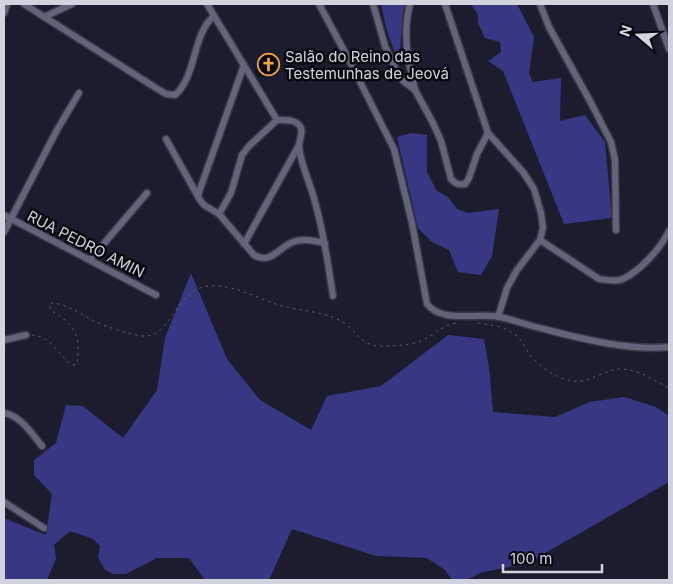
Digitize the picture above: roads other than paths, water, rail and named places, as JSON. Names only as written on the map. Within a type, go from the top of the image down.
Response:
[{"type":"street","points":[[4,13],[7,4]]},
{"type":"street","points":[[24,4],[156,88],[172,96],[176,95],[183,86],[206,25],[214,16]]},
{"type":"street","points":[[44,17],[72,4]]},
{"type":"street","points":[[207,4],[277,120]]},
{"type":"street","points":[[319,4],[394,149],[412,223],[427,304],[434,311],[446,314],[498,316],[592,340],[637,346],[669,347]]},
{"type":"street","points":[[373,4],[385,46],[394,66],[403,80],[415,90]]},
{"type":"street","points":[[410,4],[406,42],[415,90],[441,141],[451,179],[455,184],[465,184],[469,178],[477,154],[488,133]]},
{"type":"street","points":[[445,4],[488,133],[523,172],[534,189],[543,228],[540,240],[517,270],[507,288],[498,316]]},
{"type":"street","points":[[540,4],[549,27],[611,142],[615,160],[616,230]]},
{"type":"street","points":[[653,4],[669,49]]},
{"type":"street","points":[[198,195],[244,65]]},
{"type":"street","points":[[4,232],[57,130],[79,93]]},
{"type":"street","points":[[219,214],[231,194],[242,155],[249,146],[277,120],[297,122],[302,132],[299,145],[244,244]]},
{"type":"street","points":[[166,139],[186,179],[204,205],[219,214],[254,255],[260,258],[274,256],[285,246],[300,240],[325,243]]},
{"type":"street","points":[[299,145],[325,243],[334,296]]},
{"type":"street","points":[[90,260],[147,193]]},
{"type":"street","name":"RUA PEDRO AMIN","points":[[4,215],[156,295]]},
{"type":"street","points":[[540,240],[599,279],[609,281],[622,280],[641,265],[656,252],[669,231]]},
{"type":"street","points":[[4,340],[26,335]]},
{"type":"street","points":[[4,413],[20,421],[42,446]]},
{"type":"street","points":[[4,502],[44,528]]},
{"type":"place","name":"Salão do Reino das Testemunhas de Jeová","points":[[269,65]]}]
